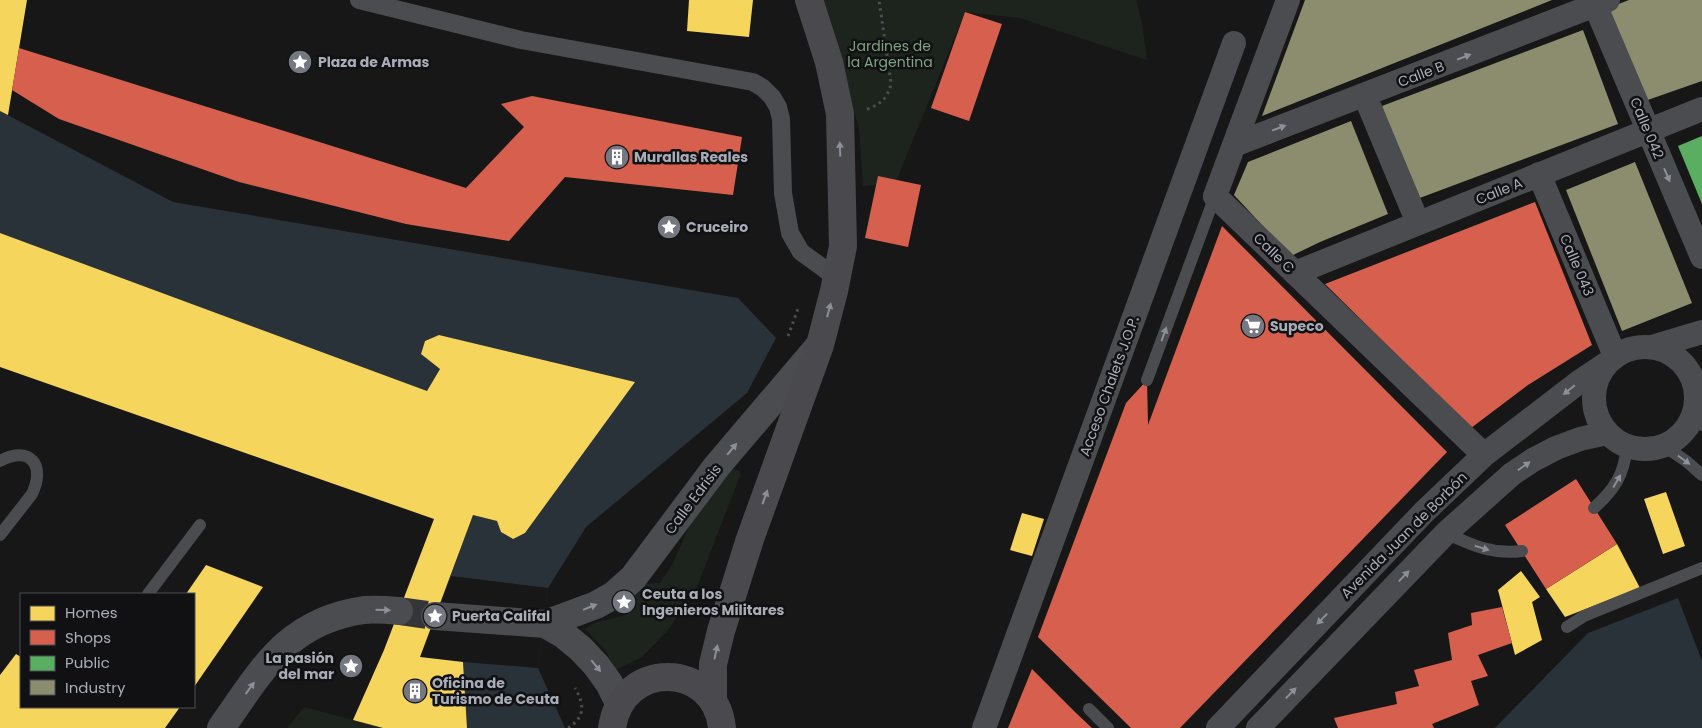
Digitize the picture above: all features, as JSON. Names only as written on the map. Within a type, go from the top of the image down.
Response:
[{"type":"main road","points":[[712,700],[714,664],[721,630],[750,539],[820,345],[843,246],[840,114],[829,62],[809,0]]},
{"type":"main road","points":[[615,715],[628,692],[639,684],[665,677],[679,678],[704,690],[719,712],[722,728]]},
{"type":"street","points":[[359,0],[521,40],[753,82],[772,97],[778,107],[781,119],[783,193],[790,233],[800,252],[837,278]]},
{"type":"street","points":[[1215,196],[1288,0]]},
{"type":"street","name":"Calle B","points":[[1234,146],[1365,96],[1599,2]]},
{"type":"street","name":"Calle 042","points":[[1599,2],[1648,130],[1702,257]]},
{"type":"street","name":"Acceso Chalets J.O.P.","points":[[984,728],[1234,43]]},
{"type":"street","points":[[1365,96],[1418,224]]},
{"type":"street","name":"Calle A","points":[[1295,273],[1702,109]]},
{"type":"street","name":"Calle 043","points":[[1539,174],[1612,359]]},
{"type":"street","name":"Calle C","points":[[1215,196],[1484,455]]},
{"type":"street","points":[[1652,347],[1674,355],[1683,362],[1695,383],[1699,405],[1685,431],[1675,440],[1664,446],[1640,449],[1616,441],[1607,433],[1599,420],[1594,405],[1595,389],[1600,375],[1612,359],[1626,350],[1652,347],[1702,332]]},
{"type":"street","name":"Calle Edrisis","points":[[435,616],[545,624],[596,605],[614,595],[632,578],[717,466],[820,345]]},
{"type":"street","name":"Avenida Juan de Borbón","points":[[1218,728],[1424,512],[1484,455],[1578,382],[1612,359]]},
{"type":"street","name":"Avenida Juan de Borbón","points":[[1258,728],[1446,533],[1512,474],[1556,448],[1580,439],[1607,433]]},
{"type":"street","points":[[221,728],[277,653],[303,631],[333,617],[366,610],[399,611]]},
{"type":"street","name":"Calle Edrisis","points":[[545,624],[564,635],[596,665],[608,683],[615,715]]},
{"type":"lane","points":[[1147,380],[1215,196]]},
{"type":"lane","points":[[1594,508],[1614,488],[1621,476],[1627,446]]},
{"type":"lane","points":[[1664,446],[1702,475]]},
{"type":"lane","points":[[0,460],[16,454],[24,455],[31,458],[36,464],[37,472],[32,494],[0,535]]},
{"type":"lane","points":[[149,593],[200,525]]},
{"type":"lane","points":[[1446,533],[1469,544],[1496,552],[1522,551]]},
{"type":"lane","points":[[1567,627],[1584,616],[1702,568]]},
{"type":"lane","points":[[1089,709],[1108,728]]},
{"type":"path","points":[[840,114],[873,108],[880,104],[890,91],[891,82],[879,0]]},
{"type":"path","points":[[785,343],[800,301]]},
{"type":"path","points":[[568,728],[578,720],[582,707],[579,695],[574,687]]},
{"type":"green space","name":"Jardines de la Argentina","points":[[816,0],[1136,0],[1142,23],[1147,60],[1020,18],[965,12],[895,184],[863,186],[859,127]]},
{"type":"green space","points":[[734,469],[740,471],[740,476],[695,592],[667,631],[642,657],[613,671],[607,652],[585,629],[597,622],[619,617],[629,612],[634,584],[660,583],[673,563],[691,522],[728,471]]},
{"type":"green space","points":[[304,707],[383,728],[287,728]]},
{"type":"shaded area","points":[[0,111],[173,202],[738,298],[776,338],[747,393],[586,527],[548,588],[538,668],[565,728],[467,728],[463,663],[420,657],[473,515],[497,521],[501,532],[512,539],[525,533],[634,382],[439,335],[425,341],[421,354],[440,369],[427,391],[0,233]]},
{"type":"shaded area","points":[[1678,598],[1702,661],[1702,728],[1495,728],[1588,633]]},
{"type":"pier","points":[[451,576],[548,588],[538,668],[420,657]]},
{"type":"building: Homes","points":[[0,0],[27,0],[8,115],[0,111]]},
{"type":"building: Homes","points":[[689,0],[753,0],[749,37],[687,31]]},
{"type":"building: Homes","points":[[0,233],[427,391],[440,369],[421,354],[425,341],[439,335],[635,382],[525,533],[513,539],[501,532],[497,521],[473,515],[420,657],[463,662],[467,728],[383,728],[353,720],[384,650],[434,519],[0,367]]},
{"type":"building: Homes","points":[[1666,492],[1685,546],[1663,554],[1644,499]]},
{"type":"building: Homes","points":[[1022,513],[1044,519],[1032,556],[1010,550]]},
{"type":"building: Homes","points":[[1617,544],[1640,588],[1565,617],[1546,589]]},
{"type":"building: Homes","points":[[206,565],[263,587],[195,686],[195,593],[187,593]]},
{"type":"building: Homes","points":[[1521,571],[1540,597],[1532,602],[1542,640],[1515,655],[1498,590]]},
{"type":"building: Homes","points":[[16,654],[20,656],[20,708],[179,708],[165,728],[0,728],[0,675]]},
{"type":"building: Shops","points":[[965,12],[1002,24],[969,121],[931,108]]},
{"type":"building: Shops","name":"Murallas Reales","points":[[19,48],[466,188],[524,127],[501,104],[532,96],[742,137],[733,195],[565,177],[509,241],[406,224],[239,182],[59,119],[12,90]]},
{"type":"building: Shops","points":[[878,176],[921,185],[908,247],[865,238]]},
{"type":"building: Shops","points":[[1535,202],[1592,345],[1528,385],[1471,428],[1325,284]]},
{"type":"building: Shops","points":[[1222,226],[1447,452],[1180,728],[1131,728],[1038,637],[1126,403],[1147,380],[1148,425]]},
{"type":"building: Shops","points":[[1576,479],[1617,544],[1546,589],[1505,525]]},
{"type":"building: Shops","points":[[1502,607],[1512,643],[1478,655],[1488,676],[1471,681],[1479,705],[1432,724],[1434,728],[1338,728],[1334,718],[1397,704],[1395,692],[1419,686],[1414,670],[1452,660],[1448,633],[1472,625],[1471,613]]},
{"type":"building: Shops","points":[[1032,669],[1076,713],[1092,728],[1008,728]]},
{"type":"building: Public","points":[[1702,136],[1702,204],[1678,146]]},
{"type":"building: Industry","points":[[1305,0],[1552,0],[1262,116]]},
{"type":"building: Industry","points":[[1629,0],[1702,0],[1702,81],[1642,102],[1608,8]]},
{"type":"building: Industry","points":[[1583,30],[1618,124],[1417,199],[1382,106]]},
{"type":"building: Industry","points":[[1351,121],[1388,214],[1291,256],[1234,195],[1248,162]]},
{"type":"building: Industry","points":[[1635,162],[1692,303],[1622,331],[1566,190]]},
{"type":"tunnel","points":[[399,611],[435,616]]},
{"type":"place","name":"Plaza de Armas","points":[[300,62]]},
{"type":"place","name":"Murallas Reales","points":[[617,157]]},
{"type":"place","name":"Cruceiro","points":[[669,227]]},
{"type":"place","name":"Supeco","points":[[1253,326]]},
{"type":"place","name":"Ceuta a los Ingenieros Militares","points":[[624,602]]},
{"type":"place","name":"Puerta Califal","points":[[435,616]]},
{"type":"place","name":"La pasión del mar","points":[[351,666]]},
{"type":"place","name":"Oficina de Turismo de Ceuta","points":[[415,691]]}]
